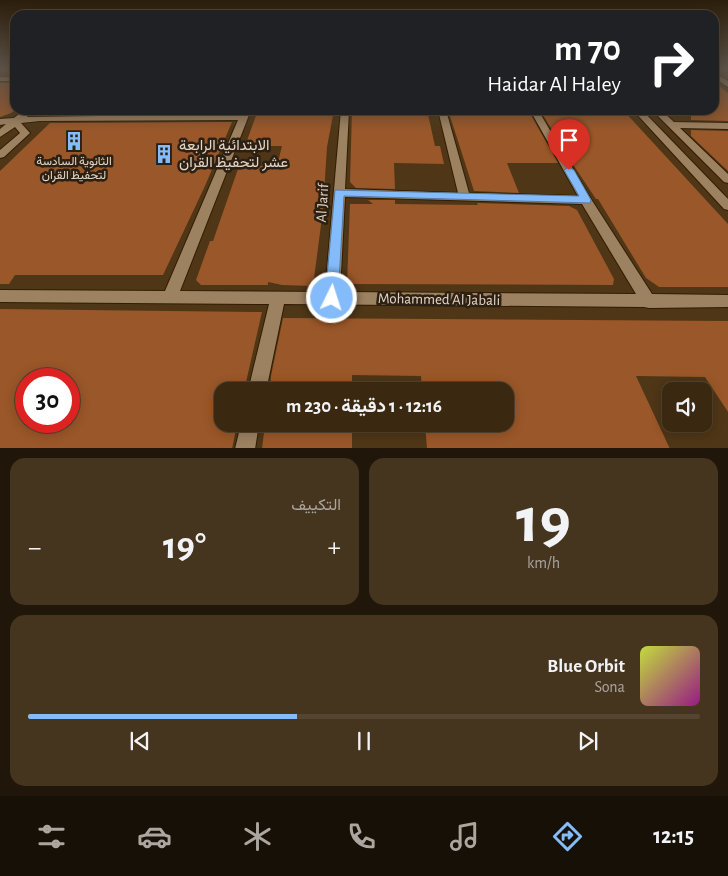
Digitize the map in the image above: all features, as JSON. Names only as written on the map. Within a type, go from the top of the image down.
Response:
[{"type":"street","points":[[0,134],[23,115]]},
{"type":"street","points":[[0,122],[40,118],[163,115]]},
{"type":"street","points":[[170,297],[244,115]]},
{"type":"street","name":"Al Jarif","points":[[332,298],[345,115]]},
{"type":"street","points":[[443,115],[465,198]]},
{"type":"street","points":[[537,115],[586,200],[650,302]]},
{"type":"street","points":[[642,115],[728,206]]},
{"type":"street","points":[[661,115],[728,180]]},
{"type":"street","points":[[0,155],[25,133],[15,121]]},
{"type":"street","points":[[672,125],[728,126]]},
{"type":"street","points":[[339,193],[586,200]]},
{"type":"street","name":"Mohammed Al Jabali","points":[[0,296],[278,297],[650,302],[728,301]]},
{"type":"street","points":[[259,382],[278,297]]},
{"type":"street","points":[[245,448],[248,432]]},
{"type":"building","points":[[0,90],[10,90],[10,113],[0,117]]},
{"type":"building","points":[[719,90],[724,90],[728,93],[728,121],[691,120],[691,115],[719,115]]},
{"type":"building","points":[[256,115],[333,115],[327,147],[323,210],[313,286],[282,285],[268,282],[268,285],[201,285],[196,280],[210,241],[213,241],[239,166],[277,166],[282,146],[245,146]]},
{"type":"building","points":[[352,115],[428,115],[435,146],[440,146],[444,164],[394,163],[395,189],[356,188],[350,182]]},
{"type":"building","points":[[450,115],[531,115],[558,163],[507,163],[519,193],[474,191]]},
{"type":"building","points":[[543,115],[628,115],[728,224],[728,287],[659,287],[646,278],[598,199],[596,199]]},
{"type":"building","points":[[232,122],[205,186],[163,275],[15,275],[9,284],[0,284],[0,171],[50,123]]},
{"type":"building","points":[[691,130],[728,131],[728,171],[691,136]]},
{"type":"building","points":[[368,200],[395,200],[395,204],[478,205],[477,203],[569,206],[577,210],[614,279],[613,285],[347,284],[350,204],[373,204]]},
{"type":"building","points":[[0,309],[262,312],[246,382],[214,382],[214,432],[235,432],[232,448],[0,448]]},
{"type":"building","points":[[283,318],[728,321],[728,412],[712,388],[712,382],[708,382],[705,377],[636,376],[670,448],[427,448],[426,432],[514,432],[514,382],[421,382],[421,376],[352,375],[352,382],[271,382]]},
{"type":"building","points":[[264,432],[352,432],[352,448],[262,448]]},
{"type":"place","name":"الثانوية السادسة لتحفيظ القران","points":[[74,141]]},
{"type":"place","name":"الابتدائية الرابعة عشر لتحفيظ القران","points":[[164,154]]},
{"type":"route","points":[[332,298],[339,193],[586,200],[569,170]]}]
